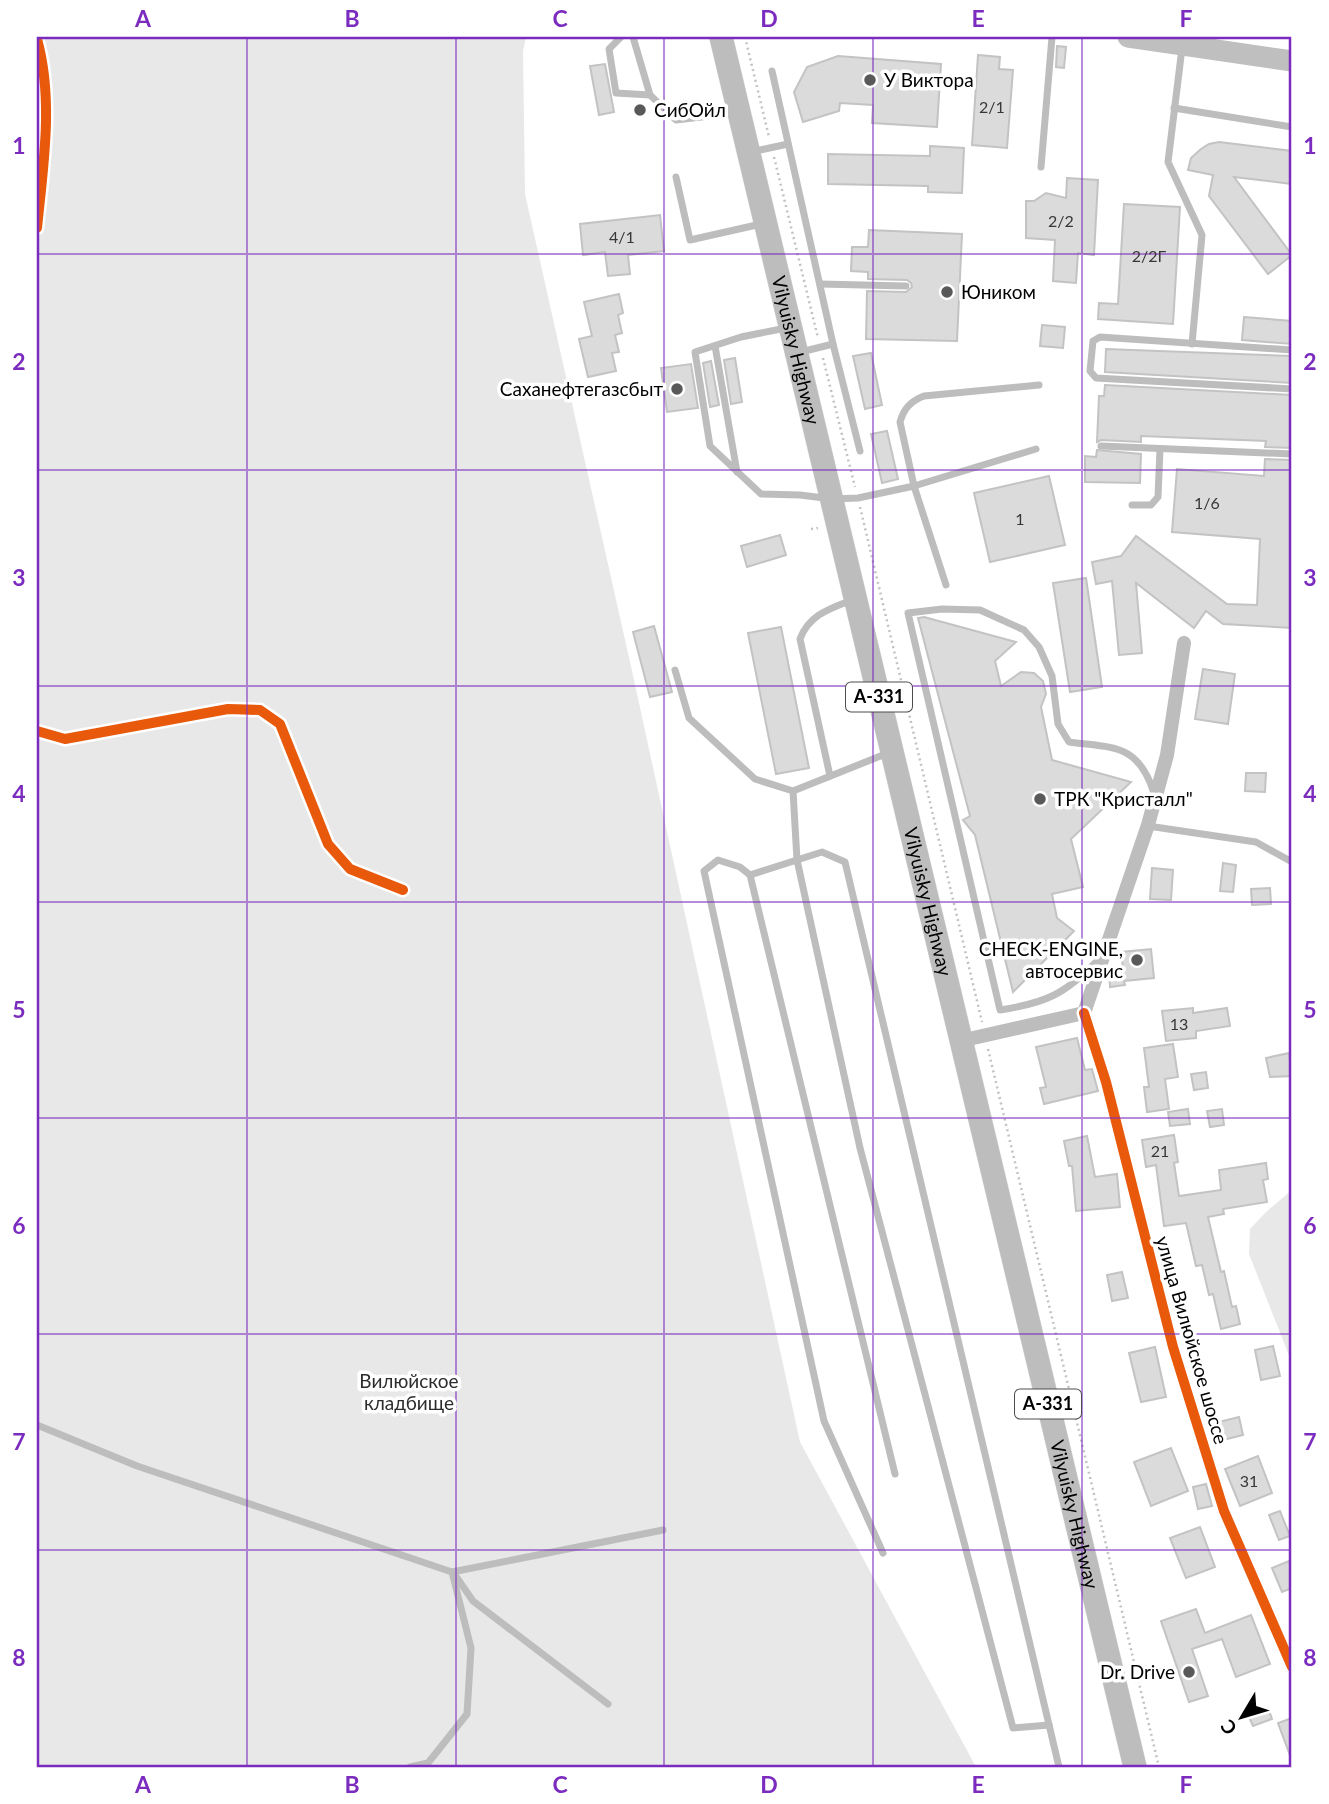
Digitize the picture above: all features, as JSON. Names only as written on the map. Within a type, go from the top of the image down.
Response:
[{"type":"main road","name":"Vilyuisky Highway","points":[[721,37],[739,112],[760,150],[765,223],[1135,1767]]},
{"type":"main road","points":[[1128,37],[1292,61]]},
{"type":"street","points":[[37,39],[43,60],[46,118],[37,228]]},
{"type":"street","points":[[960,1041],[1084,1013],[1148,825],[1167,755],[1184,643]]},
{"type":"street","points":[[37,731],[65,739],[229,709],[260,710],[280,724],[328,844],[350,869],[403,890]]},
{"type":"street","name":"улица Вилюйское шоссе","points":[[1084,1013],[1106,1082],[1173,1347],[1220,1498],[1292,1667]]},
{"type":"lane","points":[[621,37],[609,49],[617,93],[650,95]]},
{"type":"lane","points":[[633,37],[650,95],[676,120],[739,112]]},
{"type":"lane","points":[[1041,167],[1052,37]]},
{"type":"lane","points":[[1183,44],[1168,162],[1202,235],[1192,344]]},
{"type":"lane","points":[[772,71],[860,452]]},
{"type":"lane","points":[[1174,108],[1292,127]]},
{"type":"lane","points":[[760,150],[788,144]]},
{"type":"lane","points":[[676,177],[690,240],[765,223]]},
{"type":"lane","points":[[820,284],[906,286]]},
{"type":"lane","points":[[790,328],[741,337],[695,352],[710,446],[761,494],[858,498],[914,486],[1036,449]]},
{"type":"lane","points":[[1292,349],[1100,337],[1093,341],[1090,372],[1096,378],[1292,389]]},
{"type":"lane","points":[[797,354],[833,344]]},
{"type":"lane","points":[[715,346],[737,472]]},
{"type":"lane","points":[[947,585],[914,486],[900,422],[907,407],[914,400],[925,396],[1039,385]]},
{"type":"lane","points":[[1101,446],[1292,454]]},
{"type":"lane","points":[[1132,505],[1151,505],[1158,497],[1160,449]]},
{"type":"lane","points":[[830,776],[800,639],[805,625],[824,611],[856,599]]},
{"type":"lane","points":[[1104,954],[1066,990],[1033,1005],[1000,1010],[908,613],[942,609],[980,610],[1024,631],[1039,647],[1052,676],[1058,724],[1069,742],[1119,748],[1137,760],[1149,775],[1155,797]]},
{"type":"lane","points":[[675,670],[689,718],[755,779],[793,791],[892,752]]},
{"type":"lane","points":[[793,791],[797,860],[860,1149],[1013,1728],[1049,1725]]},
{"type":"lane","points":[[1148,825],[1256,842],[1292,862]]},
{"type":"lane","points":[[750,875],[822,852],[845,862],[1059,1767]]},
{"type":"lane","points":[[883,1553],[824,1421],[704,871],[718,860],[740,866],[750,875],[895,1474]]},
{"type":"lane","points":[[37,1425],[137,1466],[453,1572],[663,1530]]},
{"type":"lane","points":[[453,1572],[473,1601],[608,1704]]},
{"type":"lane","points":[[410,1767],[428,1763],[467,1714],[471,1648],[453,1572]]},
{"type":"path","points":[[745,37],[760,150],[820,347],[858,498],[1159,1767]]},
{"type":"green space","name":"Вилюйское кладбище","points":[[37,37],[526,37],[523,51],[525,194],[800,1442],[976,1767],[37,1767]]},
{"type":"green space","points":[[1292,1190],[1292,1363],[1249,1254],[1250,1229]]},
{"type":"building","points":[[1057,46],[1066,47],[1064,68],[1056,67]]},
{"type":"building","points":[[978,55],[1000,57],[999,69],[1013,70],[1007,148],[972,145]]},
{"type":"building","name":"У Виктора","points":[[838,56],[941,64],[937,127],[872,123],[873,105],[840,103],[839,111],[803,122],[794,92],[807,67]]},
{"type":"building","points":[[605,64],[614,112],[599,115],[590,66]]},
{"type":"building","points":[[1219,142],[1292,151],[1292,184],[1234,177],[1292,255],[1268,274],[1209,196],[1213,175],[1188,170],[1191,158],[1209,144]]},
{"type":"building","points":[[930,146],[964,148],[962,193],[928,192],[928,186],[828,184],[828,154],[930,156]]},
{"type":"building","points":[[1067,178],[1098,180],[1094,255],[1078,253],[1076,283],[1053,281],[1055,240],[1026,238],[1026,201],[1034,201],[1046,193],[1066,198]]},
{"type":"building","points":[[1124,204],[1180,207],[1173,324],[1098,319],[1099,303],[1118,304]]},
{"type":"building","points":[[660,215],[664,251],[628,255],[630,274],[608,276],[605,252],[583,255],[580,224]]},
{"type":"building","points":[[869,230],[962,234],[957,341],[866,339],[867,291],[906,292],[912,287],[907,280],[868,279],[868,272],[851,271],[852,247],[868,247]]},
{"type":"building","points":[[619,294],[623,313],[618,315],[622,333],[615,335],[619,352],[612,353],[616,371],[588,377],[579,339],[592,336],[584,302]]},
{"type":"building","points":[[1244,317],[1292,321],[1292,344],[1242,340]]},
{"type":"building","points":[[1042,325],[1065,327],[1063,348],[1040,346]]},
{"type":"building","points":[[1106,349],[1292,356],[1292,383],[1105,372]]},
{"type":"building","points":[[871,353],[882,405],[865,409],[853,356]]},
{"type":"building","points":[[735,358],[742,402],[731,404],[724,360]]},
{"type":"building","points":[[711,361],[719,405],[710,407],[703,363]]},
{"type":"building","name":"Саханефтегазсбыт","points":[[691,364],[698,408],[667,412],[661,368]]},
{"type":"building","points":[[1105,385],[1292,395],[1292,448],[1265,447],[1266,441],[1141,436],[1141,442],[1097,442],[1099,396],[1104,396]]},
{"type":"building","points":[[887,431],[898,479],[882,483],[871,434]]},
{"type":"building","points":[[1097,450],[1141,454],[1140,483],[1085,482],[1085,456],[1096,457]]},
{"type":"building","points":[[1265,459],[1292,460],[1292,628],[1223,624],[1206,611],[1194,628],[1136,583],[1142,653],[1119,655],[1112,581],[1096,584],[1092,562],[1121,556],[1136,536],[1227,604],[1257,605],[1260,539],[1172,532],[1177,469],[1264,476]]},
{"type":"building","points":[[1049,476],[1065,545],[990,562],[974,493]]},
{"type":"building","points":[[780,535],[786,555],[747,567],[741,546]]},
{"type":"building","points":[[1086,578],[1102,687],[1070,692],[1053,583]]},
{"type":"building","name":"ТРК \"Кристалл\"","points":[[924,617],[1016,642],[995,661],[1001,686],[1021,672],[1034,673],[1043,681],[1046,694],[1041,707],[1052,760],[1131,782],[1071,839],[1083,887],[1052,894],[1057,918],[1074,931],[1013,992],[975,835],[963,820],[970,816],[918,618]]},
{"type":"building","points":[[654,626],[672,692],[650,697],[633,632]]},
{"type":"building","points":[[781,627],[809,768],[776,774],[748,633]]},
{"type":"building","points":[[1203,669],[1235,674],[1228,724],[1195,719]]},
{"type":"building","points":[[1246,773],[1266,773],[1265,792],[1245,791]]},
{"type":"building","points":[[1223,863],[1236,865],[1233,892],[1220,891]]},
{"type":"building","points":[[1152,868],[1173,870],[1171,900],[1150,899]]},
{"type":"building","points":[[1270,888],[1271,904],[1252,905],[1251,889]]},
{"type":"building","name":"CHECK-ENGINE, автосервис","points":[[1151,949],[1154,978],[1124,981],[1125,985],[1110,987],[1109,971],[1123,969],[1121,952]]},
{"type":"building","points":[[1193,1008],[1193,1013],[1227,1008],[1230,1026],[1196,1031],[1196,1038],[1166,1041],[1162,1011]]},
{"type":"building","points":[[1077,1038],[1085,1070],[1092,1069],[1098,1091],[1044,1104],[1040,1088],[1046,1087],[1036,1047]]},
{"type":"building","points":[[1173,1044],[1178,1077],[1165,1079],[1169,1109],[1147,1112],[1144,1087],[1149,1087],[1144,1048]]},
{"type":"building","points":[[1289,1053],[1292,1076],[1270,1077],[1266,1058]]},
{"type":"building","points":[[1206,1072],[1208,1088],[1194,1090],[1191,1074]]},
{"type":"building","points":[[1188,1109],[1190,1124],[1170,1126],[1168,1112]]},
{"type":"building","points":[[1222,1109],[1224,1125],[1210,1127],[1207,1111]]},
{"type":"building","points":[[1174,1135],[1178,1162],[1174,1163],[1179,1196],[1221,1190],[1219,1170],[1266,1163],[1268,1179],[1263,1180],[1267,1202],[1223,1209],[1224,1214],[1208,1217],[1221,1272],[1224,1271],[1232,1307],[1236,1306],[1240,1324],[1221,1329],[1213,1294],[1209,1295],[1202,1265],[1196,1266],[1186,1223],[1164,1226],[1156,1165],[1146,1167],[1142,1140]]},
{"type":"building","points":[[1087,1136],[1095,1177],[1117,1174],[1120,1207],[1076,1211],[1072,1166],[1069,1166],[1064,1141]]},
{"type":"building","points":[[1122,1272],[1128,1298],[1112,1301],[1107,1275]]},
{"type":"building","points":[[1273,1346],[1280,1376],[1261,1380],[1255,1350]]},
{"type":"building","points":[[1155,1347],[1166,1397],[1141,1402],[1129,1353]]},
{"type":"building","points":[[1239,1417],[1243,1435],[1219,1441],[1215,1423]]},
{"type":"building","points":[[1171,1448],[1188,1491],[1151,1506],[1134,1462]]},
{"type":"building","points":[[1258,1456],[1272,1493],[1240,1506],[1225,1469]]},
{"type":"building","points":[[1206,1484],[1212,1506],[1198,1509],[1193,1487]]},
{"type":"building","points":[[1280,1511],[1290,1536],[1279,1540],[1269,1515]]},
{"type":"building","points":[[1200,1527],[1215,1567],[1186,1578],[1170,1538]]},
{"type":"building","points":[[1289,1561],[1292,1588],[1282,1592],[1272,1568]]},
{"type":"building","points":[[1196,1609],[1205,1633],[1251,1615],[1270,1664],[1236,1677],[1222,1639],[1192,1649],[1208,1696],[1189,1702],[1161,1621]]},
{"type":"building","points":[[1268,1708],[1272,1719],[1253,1726],[1248,1715]]},
{"type":"building","points":[[1292,1718],[1292,1758],[1291,1758],[1278,1723]]},
{"type":"cycle path","points":[[37,39],[46,110],[37,228]]},
{"type":"cycle path","points":[[37,731],[65,739],[228,709],[260,710],[280,724],[328,844],[350,869],[403,890]]},
{"type":"cycle path","points":[[1084,1013],[1106,1082],[1173,1347],[1224,1511],[1292,1667]]},
{"type":"place","name":"У Виктора","points":[[870,80]]},
{"type":"place","name":"СибОйл","points":[[640,110]]},
{"type":"place","name":"Юником","points":[[947,292]]},
{"type":"place","name":"Саханефтегазсбыт","points":[[677,389]]},
{"type":"place","name":"ТРК \"Кристалл\"","points":[[1040,799]]},
{"type":"place","name":"CHECK-ENGINE, автосервис","points":[[1137,960]]},
{"type":"place","name":"Dr. Drive","points":[[1189,1672]]}]
